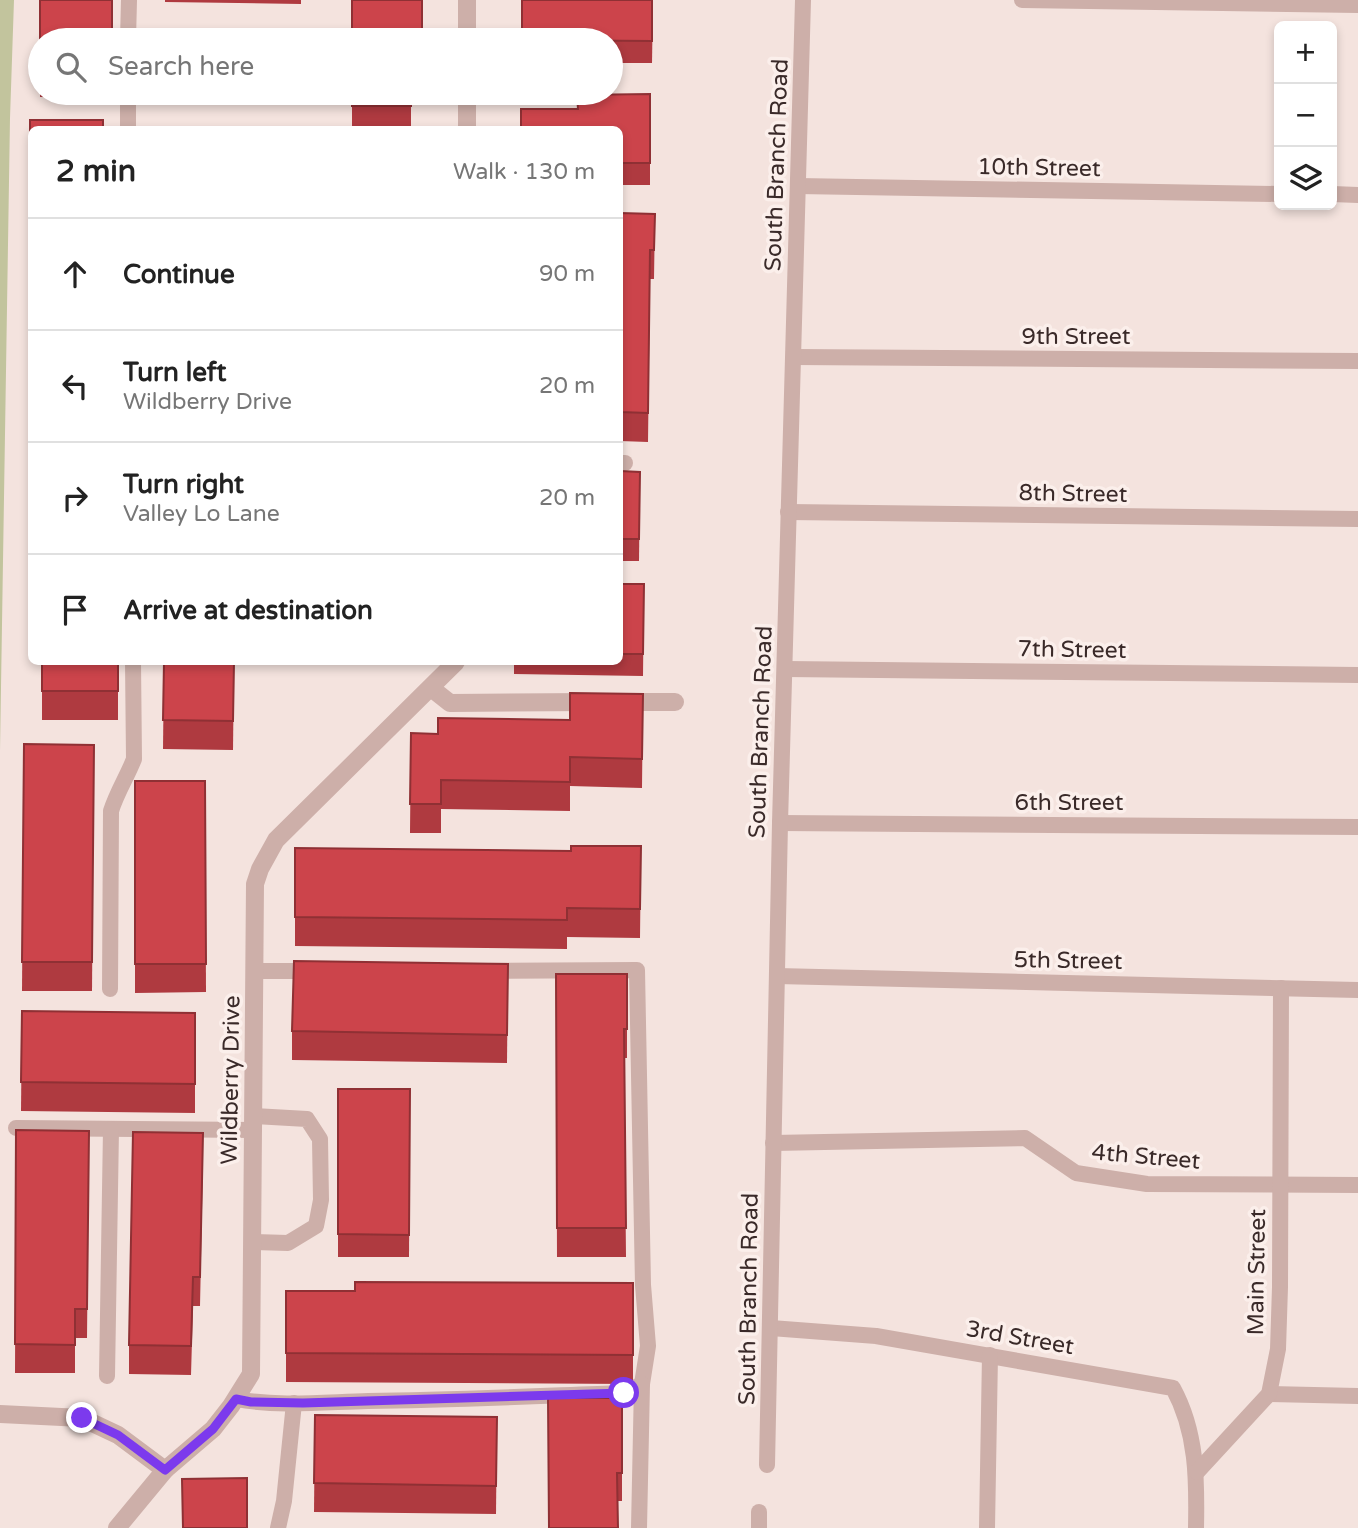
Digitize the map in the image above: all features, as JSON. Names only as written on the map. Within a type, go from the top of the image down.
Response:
[{"type":"street","points":[[467,0],[467,28]]},
{"type":"street","points":[[467,105],[467,126]]},
{"type":"street","name":"Wildberry Drive","points":[[117,1528],[165,1470],[213,1429],[251,1374],[255,884],[260,869],[276,840],[453,665]]},
{"type":"street","points":[[430,688],[450,703],[675,702]]},
{"type":"street","points":[[0,1414],[82,1418],[118,1435],[165,1470]]},
{"type":"lane","points":[[128,28],[129,0]]},
{"type":"lane","name":"South Branch Road","points":[[767,1465],[780,823],[803,0]]},
{"type":"lane","points":[[1022,0],[1358,5]]},
{"type":"lane","points":[[128,105],[128,126]]},
{"type":"lane","name":"10th Street","points":[[798,186],[1274,194]]},
{"type":"lane","points":[[1337,194],[1358,195]]},
{"type":"lane","name":"9th Street","points":[[794,357],[1358,361]]},
{"type":"lane","name":"8th Street","points":[[789,512],[1358,519]]},
{"type":"lane","points":[[110,989],[111,811],[118,789],[134,759],[133,665]]},
{"type":"lane","name":"7th Street","points":[[786,669],[1358,676]]},
{"type":"lane","name":"6th Street","points":[[780,823],[1358,827]]},
{"type":"lane","points":[[474,971],[637,970],[643,1284],[648,1346],[642,1384],[639,1528]]},
{"type":"lane","points":[[256,971],[324,971]]},
{"type":"lane","name":"5th Street","points":[[777,976],[1358,989]]},
{"type":"lane","name":"Main Street","points":[[1269,1394],[1278,1349],[1281,988]]},
{"type":"lane","points":[[16,1128],[111,1129],[306,1119],[320,1139],[321,1200],[316,1226],[288,1242],[253,1242]]},
{"type":"lane","points":[[107,1376],[111,1129]]},
{"type":"lane","name":"4th Street","points":[[773,1143],[1025,1138],[1076,1172],[1147,1184],[1358,1185]]},
{"type":"lane","name":"3rd Street","points":[[771,1328],[876,1336],[1173,1388],[1183,1407],[1197,1472]]},
{"type":"lane","points":[[987,1528],[990,1355]]},
{"type":"lane","points":[[236,1399],[294,1403],[624,1393],[642,1384]]},
{"type":"lane","points":[[1196,1528],[1197,1472],[1269,1394],[1358,1396]]},
{"type":"lane","points":[[278,1528],[284,1502],[294,1403]]},
{"type":"green space","points":[[0,0],[14,0],[0,751]]},
{"type":"building","points":[[40,0],[112,0],[112,28],[40,28]]},
{"type":"building","points":[[352,0],[422,0],[422,28],[352,28]]},
{"type":"building","points":[[522,0],[652,0],[652,41],[623,41],[623,28],[522,28]]},
{"type":"building","points":[[623,94],[650,94],[650,163],[623,163],[623,126],[521,126],[521,109],[578,109],[578,105],[623,105]]},
{"type":"building","points":[[352,105],[411,105],[411,106]]},
{"type":"building","points":[[30,120],[103,120],[103,126],[30,126]]},
{"type":"building","points":[[623,213],[655,214],[654,250],[650,250],[648,413],[623,412]]},
{"type":"building","points":[[623,471],[640,472],[639,539],[623,539]]},
{"type":"building","points":[[623,584],[644,584],[643,654],[623,654]]},
{"type":"building","points":[[42,665],[118,665],[118,691],[42,691]]},
{"type":"building","points":[[164,665],[234,665],[233,721],[163,720]]},
{"type":"building","points":[[570,693],[643,694],[642,759],[570,757],[570,782],[441,780],[441,804],[410,804],[411,733],[438,734],[438,718],[570,720]]},
{"type":"building","points":[[24,744],[94,745],[92,962],[22,962]]},
{"type":"building","points":[[135,781],[205,781],[206,964],[135,964]]},
{"type":"building","points":[[571,846],[641,846],[640,909],[567,908],[567,920],[295,917],[295,848],[571,851]]},
{"type":"building","points":[[294,961],[508,964],[507,1035],[292,1031]]},
{"type":"building","points":[[556,974],[627,974],[627,1029],[624,1029],[626,1228],[557,1228]]},
{"type":"building","points":[[22,1011],[195,1013],[195,1084],[21,1082]]},
{"type":"building","points":[[338,1089],[410,1089],[409,1235],[338,1234]]},
{"type":"building","points":[[16,1130],[89,1131],[87,1309],[75,1309],[75,1345],[15,1344]]},
{"type":"building","points":[[133,1132],[203,1133],[200,1277],[193,1277],[191,1346],[129,1345]]},
{"type":"building","points":[[355,1282],[633,1283],[633,1355],[286,1353],[286,1291],[355,1291]]},
{"type":"building","points":[[548,1398],[622,1398],[622,1473],[617,1473],[618,1528],[549,1528]]},
{"type":"building","points":[[315,1415],[497,1417],[496,1486],[314,1483]]},
{"type":"building","points":[[247,1478],[247,1528],[183,1528],[182,1479]]},
{"type":"route","points":[[82,1418],[118,1435],[165,1470],[213,1429],[236,1399],[251,1402],[303,1403],[624,1393]]}]
